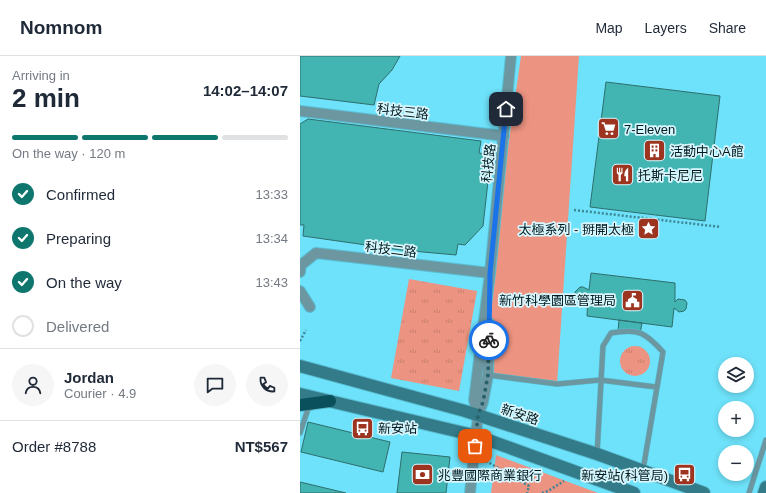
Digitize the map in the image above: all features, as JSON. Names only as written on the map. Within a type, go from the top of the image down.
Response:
[{"type":"highway","points":[[300,404],[330,400]]},
{"type":"street","name":"科技路","points":[[478,415],[474,400],[490,273],[511,56]]},
{"type":"street","name":"科技三路","points":[[300,111],[504,136]]},
{"type":"street","name":"科技二路","points":[[300,272],[301,265],[316,253],[490,273]]},
{"type":"street","name":"科技路","points":[[478,415],[483,402],[488,375],[490,273]]},
{"type":"street","points":[[300,291],[310,307]]},
{"type":"street","name":"新安路","points":[[300,366],[478,415],[597,454],[704,493]]},
{"type":"street","points":[[300,394],[477,436],[634,493]]},
{"type":"street","points":[[470,493],[478,415]]},
{"type":"street","points":[[764,493],[766,487]]},
{"type":"lane","points":[[597,454],[603,346],[611,334],[623,331],[639,332],[651,338],[663,352],[643,470]]},
{"type":"lane","points":[[488,375],[557,384],[600,380],[656,387]]},
{"type":"lane","points":[[300,433],[308,409],[330,400]]},
{"type":"lane","points":[[749,493],[766,440]]},
{"type":"path","points":[[574,210],[721,227]]},
{"type":"path","points":[[300,341],[306,330]]},
{"type":"path","points":[[486,461],[529,486],[527,493]]},
{"type":"path","points":[[542,493],[548,491],[568,478]]},
{"type":"green space","points":[[521,56],[579,56],[557,384],[488,375],[490,273]]},
{"type":"green space","points":[[409,279],[477,291],[459,391],[391,378]]},
{"type":"green space","points":[[635,346],[641,347],[649,355],[649,367],[641,375],[635,376],[629,375],[621,367],[620,361],[621,355],[629,347]]},
{"type":"green space","points":[[496,455],[598,493],[491,493]]},
{"type":"building","points":[[300,56],[400,56],[392,70],[379,84],[374,105],[300,96]]},
{"type":"building","name":"活動中心A館","points":[[606,82],[720,96],[705,221],[590,207]]},
{"type":"building","points":[[308,119],[481,141],[479,153],[491,155],[483,226],[465,245],[458,244],[456,255],[401,250],[303,236],[304,225],[300,225],[300,124]]},
{"type":"building","name":"新竹科學園區管理局","points":[[591,273],[675,283],[675,302],[678,299],[685,300],[687,303],[686,309],[679,312],[674,308],[672,327],[587,316],[588,299],[582,302],[579,301],[576,298],[575,292],[580,287],[589,290]]},
{"type":"building","points":[[619,320],[642,323],[640,334],[618,331]]},
{"type":"building","points":[[308,422],[390,442],[383,472],[301,452]]},
{"type":"building","name":"兆豐國際商業銀行","points":[[402,452],[450,457],[446,493],[397,493]]},
{"type":"building","points":[[300,482],[346,493],[300,493]]},
{"type":"way so far","points":[[475,446],[478,415],[483,402],[488,375],[489,340]]},
{"type":"place","name":"7-Eleven","points":[[608,129]]},
{"type":"place","name":"活動中心A館","points":[[655,151]]},
{"type":"place","name":"托斯卡尼尼","points":[[623,175]]},
{"type":"place","name":"太極系列 - 掰開太極","points":[[649,229]]},
{"type":"place","name":"新竹科學園區管理局","points":[[632,300]]},
{"type":"place","name":"新安站","points":[[363,428]]},
{"type":"place","name":"兆豐國際商業銀行","points":[[423,475]]},
{"type":"place","name":"新安站(科管局)","points":[[684,475]]},
{"type":"route","points":[[489,340],[490,273],[506,109]]}]
